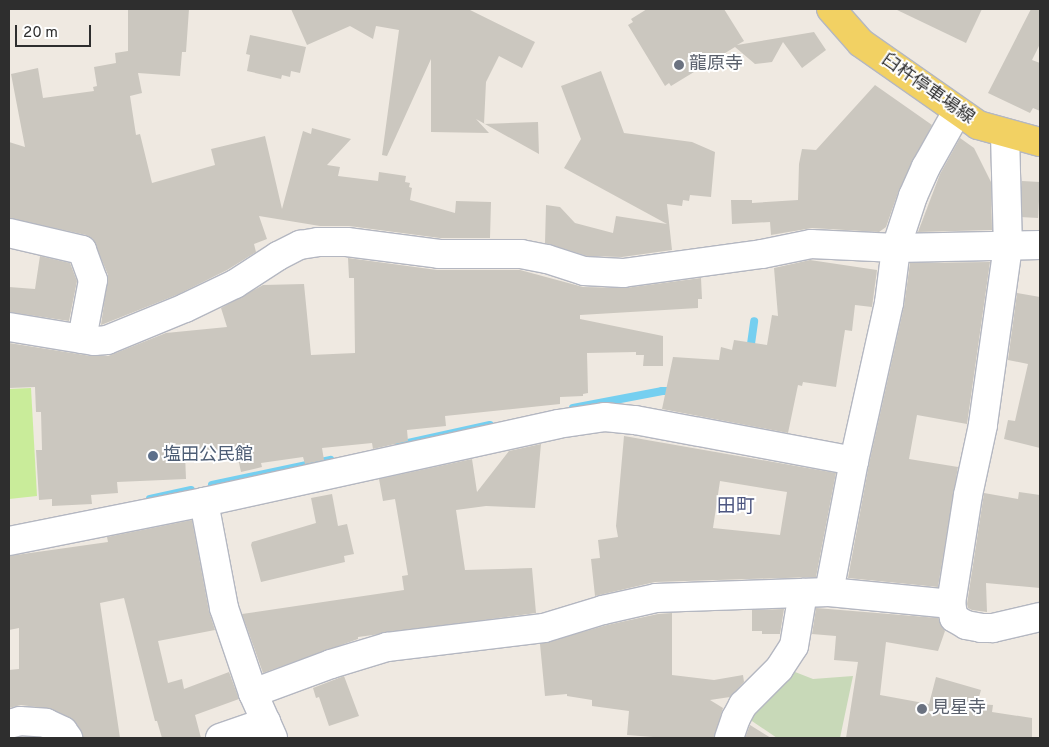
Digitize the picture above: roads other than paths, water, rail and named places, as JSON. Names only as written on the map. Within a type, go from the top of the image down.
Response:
[{"type":"main road","name":"臼杵停車場線","points":[[831,9],[861,43],[957,112],[978,125],[1005,134],[1040,142]]},
{"type":"street","points":[[729,738],[743,705],[779,669],[794,646],[816,592],[854,461],[889,303],[896,248],[913,196],[926,167],[957,112]]},
{"type":"street","points":[[1005,134],[1008,246],[983,425],[968,495],[951,604],[954,618],[966,625],[980,628],[993,628],[1040,617]]},
{"type":"street","points":[[9,233],[82,250],[93,280],[82,339]]},
{"type":"street","points":[[9,327],[82,339],[107,340],[185,308],[235,284],[278,256],[300,245],[318,242],[347,242],[439,254],[521,254],[546,258],[584,270],[623,273],[762,254],[810,244],[896,248],[1040,245]]},
{"type":"street","points":[[9,541],[204,502],[558,424],[605,417],[635,420],[854,461]]},
{"type":"street","points":[[204,502],[224,608],[253,693],[270,730],[220,738]]},
{"type":"street","points":[[253,693],[331,664],[387,647],[544,628],[603,610],[656,598],[816,592],[951,604]]},
{"type":"street","points":[[9,724],[20,721],[46,723],[63,731],[68,738]]},
{"type":"waterway","points":[[750,351],[754,321]]},
{"type":"waterway","points":[[573,408],[662,391],[675,391]]},
{"type":"waterway","points":[[399,445],[490,425]]},
{"type":"waterway","points":[[212,485],[330,460]]},
{"type":"waterway","points":[[150,499],[191,490]]},
{"type":"place","name":"龍原寺","points":[[679,65]]},
{"type":"place","name":"塩田公民館","points":[[153,456]]},
{"type":"place","name":"見星寺","points":[[922,709]]},
{"type":"district","name":"田町","points":[[736,508]]}]
